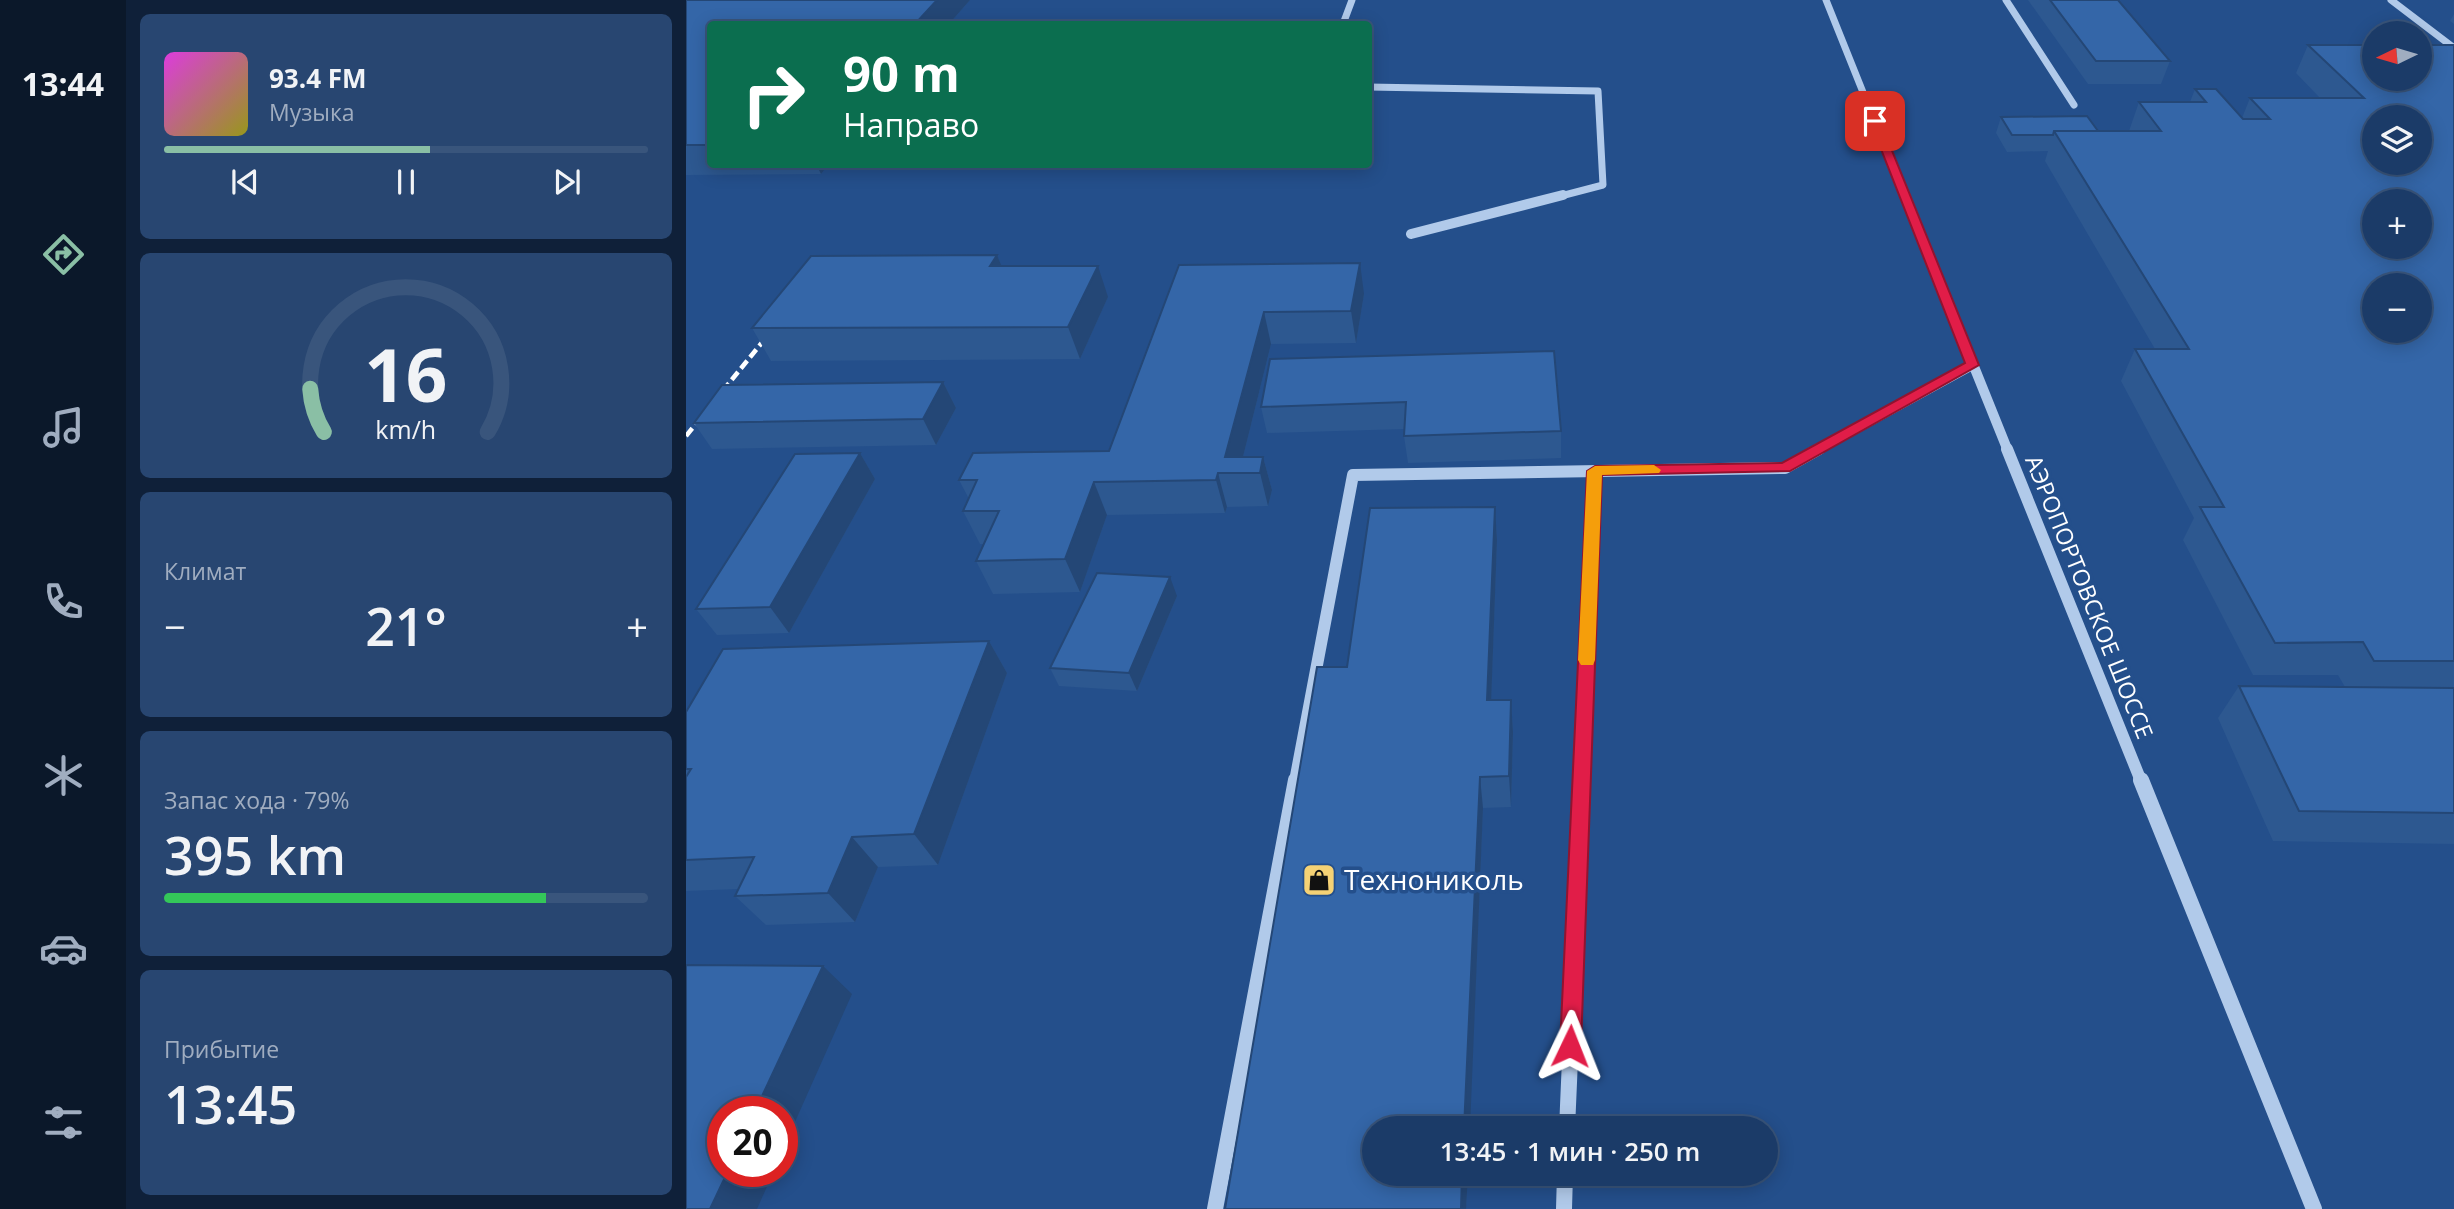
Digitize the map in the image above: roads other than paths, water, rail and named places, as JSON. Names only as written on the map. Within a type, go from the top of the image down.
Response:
[{"type":"street","points":[[1344,21],[1352,0]]},
{"type":"street","name":"АЭРОПОРТОВСКОЕ ШОССЕ","points":[[1826,0],[2314,1209]]},
{"type":"street","points":[[2006,0],[2074,104]]},
{"type":"street","points":[[2391,0],[2454,48]]},
{"type":"street","points":[[1215,1209],[1353,475],[1785,468],[1972,365]]},
{"type":"street","points":[[1568,1116],[1595,471]]},
{"type":"street","points":[[1564,1209],[1565,1186]]},
{"type":"lane","points":[[1372,87],[1598,91],[1602,185],[1411,234]]},
{"type":"railway","points":[[686,436],[773,329]]},
{"type":"place","name":"Технониколь","points":[[1319,880]]}]
